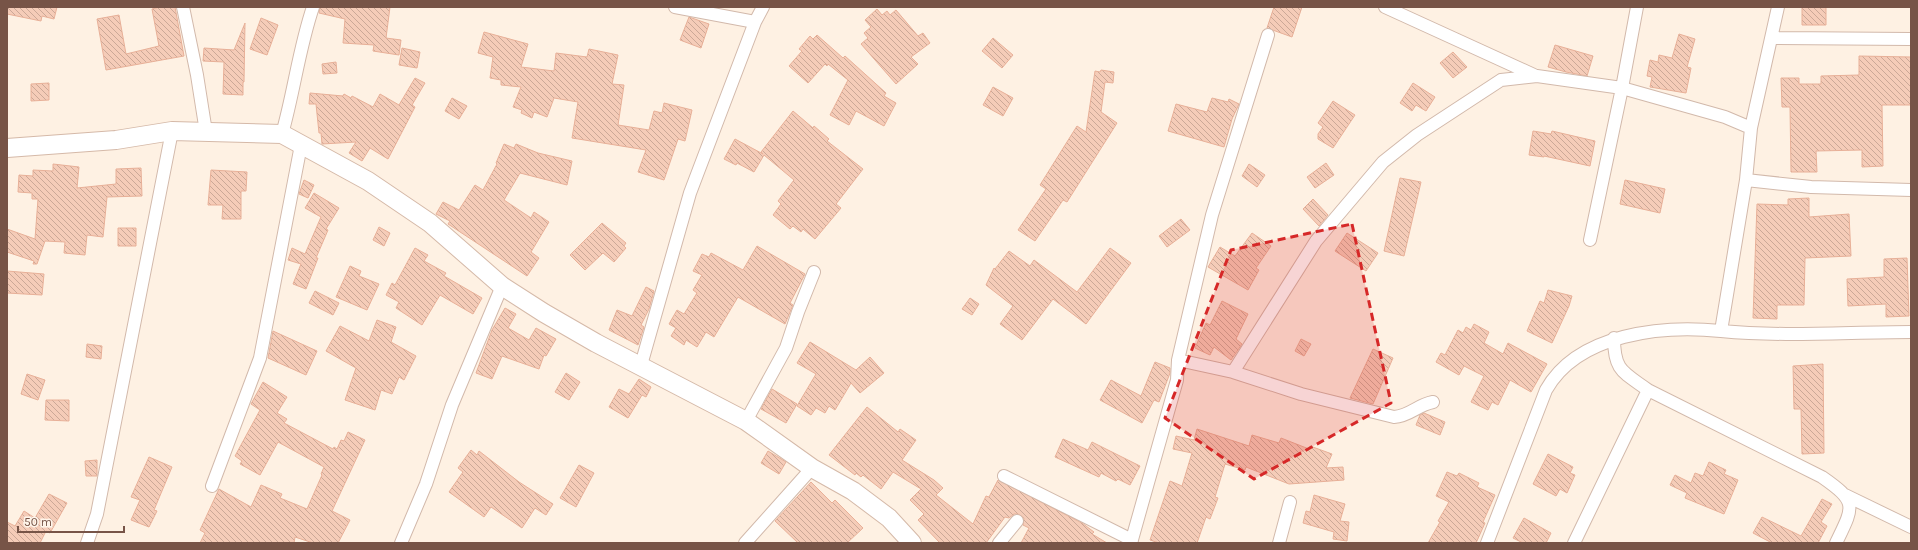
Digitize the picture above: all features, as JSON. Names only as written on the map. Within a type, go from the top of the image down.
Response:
[{"type":"street","points":[[183,7],[197,75],[206,132]]},
{"type":"street","points":[[282,134],[291,101],[304,38],[313,7]]},
{"type":"street","points":[[675,7],[755,22]]},
{"type":"street","points":[[641,365],[690,193],[755,22],[763,7]]},
{"type":"street","points":[[1385,7],[1537,76]]},
{"type":"street","points":[[1590,240],[1622,88],[1637,7]]},
{"type":"street","points":[[1720,331],[1746,180],[1751,128],[1778,7]]},
{"type":"street","points":[[1004,476],[1132,541],[1177,380],[1178,360],[1212,215],[1268,35]]},
{"type":"street","points":[[1772,38],[1911,39]]},
{"type":"street","points":[[1234,372],[1316,241],[1383,162],[1433,123],[1501,80],[1537,76],[1622,88],[1725,117],[1751,128]]},
{"type":"street","points":[[87,543],[96,514],[172,132]]},
{"type":"street","points":[[7,148],[116,140],[172,132],[282,134],[301,146],[368,181],[430,222],[502,286],[596,343],[641,365],[746,421],[812,468],[853,491],[889,518],[912,543]]},
{"type":"street","points":[[212,486],[260,358],[301,146]]},
{"type":"street","points":[[1746,180],[1811,187],[1911,190]]},
{"type":"street","points":[[746,421],[786,348],[814,272]]},
{"type":"street","points":[[401,543],[426,484],[452,405],[502,286]]},
{"type":"street","points":[[1487,543],[1546,390],[1552,379],[1577,358],[1599,344],[1614,338],[1674,329],[1786,335],[1911,332]]},
{"type":"street","points":[[1614,338],[1614,356],[1617,366],[1626,375],[1648,390],[1822,477],[1845,495],[1911,527]]},
{"type":"street","points":[[1178,360],[1234,372],[1301,394],[1394,417],[1404,416],[1420,405],[1433,402]]},
{"type":"street","points":[[1574,543],[1648,390]]},
{"type":"street","points":[[746,543],[812,468]]},
{"type":"street","points":[[1836,543],[1850,512],[1850,504],[1845,495]]},
{"type":"street","points":[[1279,543],[1290,502]]},
{"type":"street","points":[[999,543],[1017,520]]},
{"type":"highlighted area","points":[[1352,224],[1391,403],[1254,479],[1165,418],[1231,250]]},
{"type":"building","points":[[7,7],[57,7],[54,19],[42,16],[41,21],[7,14]]},
{"type":"building","points":[[160,7],[175,7],[184,56],[106,70],[97,19],[119,15],[126,54],[159,46],[152,9]]},
{"type":"building","points":[[320,7],[390,7],[386,38],[401,40],[399,55],[373,51],[374,45],[343,43],[345,19],[319,13]]},
{"type":"building","points":[[1274,7],[1302,7],[1292,37],[1267,28]]},
{"type":"building","points":[[1802,7],[1826,7],[1826,25],[1802,25]]},
{"type":"building","points":[[877,9],[882,15],[887,11],[890,15],[896,10],[918,36],[923,33],[930,43],[911,57],[918,64],[896,84],[861,44],[868,38],[864,33],[871,27],[865,20]]},
{"type":"building","points":[[689,17],[709,24],[701,48],[680,40]]},
{"type":"building","points":[[261,18],[278,25],[267,55],[250,49]]},
{"type":"building","points":[[245,23],[243,95],[223,94],[224,62],[203,61],[204,48],[234,50]]},
{"type":"building","points":[[484,32],[528,44],[521,67],[554,71],[556,53],[587,57],[589,49],[618,55],[612,84],[624,85],[618,125],[649,130],[654,111],[662,113],[664,103],[692,110],[685,141],[678,139],[664,180],[638,172],[646,150],[572,138],[578,102],[554,98],[547,117],[534,112],[532,118],[521,113],[522,110],[513,107],[521,87],[501,85],[501,80],[490,78],[493,57],[478,53]]},
{"type":"building","points":[[1679,34],[1695,39],[1687,67],[1691,68],[1686,93],[1650,87],[1652,77],[1647,76],[1650,60],[1658,62],[1659,55],[1672,58]]},
{"type":"building","points":[[817,35],[843,58],[845,56],[886,93],[884,96],[896,103],[884,126],[856,111],[849,125],[830,115],[848,80],[828,64],[827,66],[825,64],[808,83],[789,66],[802,51],[799,49],[810,36],[813,39]]},
{"type":"building","points":[[993,38],[1013,55],[1002,68],[982,51]]},
{"type":"building","points":[[1555,45],[1593,56],[1587,76],[1548,67]]},
{"type":"building","points":[[402,48],[420,52],[417,68],[399,65]]},
{"type":"building","points":[[1453,52],[1467,67],[1453,78],[1440,63]]},
{"type":"building","points":[[1859,56],[1911,57],[1911,105],[1882,105],[1883,166],[1862,167],[1862,150],[1816,151],[1817,172],[1791,172],[1790,107],[1782,107],[1781,78],[1799,78],[1799,84],[1821,84],[1821,76],[1859,75]]},
{"type":"building","points":[[336,62],[337,73],[323,74],[322,64]]},
{"type":"building","points":[[1101,70],[1114,72],[1113,83],[1105,82],[1101,112],[1117,123],[1067,202],[1063,200],[1035,241],[1018,230],[1046,189],[1040,185],[1077,126],[1086,132],[1095,71],[1100,72]]},
{"type":"building","points":[[415,78],[425,83],[412,105],[415,107],[388,159],[370,148],[362,161],[349,153],[356,142],[322,144],[321,133],[319,133],[316,104],[309,104],[310,93],[343,96],[344,94],[351,98],[352,96],[373,107],[380,94],[399,105]]},
{"type":"building","points":[[49,83],[49,100],[31,101],[31,84]]},
{"type":"building","points":[[1413,83],[1435,97],[1426,111],[1416,105],[1412,111],[1400,103]]},
{"type":"building","points":[[993,87],[1013,98],[1003,116],[983,105]]},
{"type":"building","points":[[452,98],[467,106],[459,119],[445,111]]},
{"type":"building","points":[[1212,98],[1228,102],[1229,99],[1239,104],[1232,119],[1224,147],[1168,131],[1176,104],[1207,112]]},
{"type":"building","points":[[1333,101],[1355,115],[1333,148],[1318,139],[1318,134],[1323,127],[1318,123]]},
{"type":"building","points":[[793,111],[813,128],[814,126],[829,139],[827,141],[863,169],[836,204],[841,208],[815,239],[803,229],[801,232],[793,226],[790,229],[773,215],[781,204],[778,201],[794,180],[764,155],[754,172],[737,163],[736,165],[724,159],[735,139],[763,154],[761,152]]},
{"type":"building","points":[[1533,131],[1551,134],[1552,131],[1595,141],[1590,166],[1544,156],[1529,155]]},
{"type":"building","points":[[504,144],[514,148],[516,144],[538,153],[572,161],[567,185],[520,173],[504,200],[531,218],[534,212],[549,222],[531,252],[539,258],[527,276],[448,224],[450,221],[436,214],[443,202],[459,210],[475,185],[483,190],[497,164],[496,163]]},
{"type":"building","points":[[1326,163],[1334,175],[1315,188],[1307,177]]},
{"type":"building","points":[[53,164],[79,167],[77,188],[116,184],[116,169],[141,168],[142,196],[107,197],[103,237],[87,235],[85,255],[64,253],[65,242],[45,241],[37,264],[33,264],[34,261],[7,252],[7,229],[35,239],[38,199],[32,199],[32,193],[18,192],[19,175],[33,176],[33,170],[53,171]]},
{"type":"building","points":[[1249,164],[1265,175],[1257,187],[1242,176]]},
{"type":"building","points":[[211,170],[247,172],[246,191],[241,191],[241,219],[222,219],[223,205],[208,205]]},
{"type":"building","points":[[1400,178],[1421,182],[1404,256],[1384,251]]},
{"type":"building","points":[[304,180],[314,185],[308,198],[299,194]]},
{"type":"building","points":[[1625,180],[1665,189],[1660,213],[1620,204]]},
{"type":"building","points":[[314,193],[339,208],[326,229],[328,230],[316,258],[318,258],[306,289],[293,284],[301,264],[288,260],[292,248],[305,254],[321,217],[305,208]]},
{"type":"building","points":[[1809,198],[1809,217],[1849,214],[1851,256],[1805,258],[1804,305],[1777,305],[1777,319],[1753,318],[1757,204],[1788,205],[1788,199]]},
{"type":"building","points":[[1313,199],[1328,215],[1319,226],[1303,209]]},
{"type":"building","points":[[1181,219],[1190,230],[1167,247],[1159,236]]},
{"type":"building","points":[[602,223],[626,243],[624,246],[626,248],[614,262],[603,253],[585,270],[570,255]]},
{"type":"building","points":[[379,227],[390,233],[384,246],[373,240]]},
{"type":"building","points":[[118,228],[136,228],[136,246],[118,246]]},
{"type":"building","points":[[1252,233],[1271,246],[1256,268],[1259,270],[1248,290],[1208,267],[1220,247],[1235,256]]},
{"type":"building","points":[[1347,233],[1378,253],[1366,271],[1335,251]]},
{"type":"building","points":[[757,246],[805,274],[790,303],[793,305],[785,324],[738,297],[714,337],[706,332],[697,347],[686,340],[684,345],[671,336],[676,328],[669,324],[677,310],[684,314],[697,293],[693,290],[702,275],[693,271],[702,254],[709,257],[711,253],[743,270]]},
{"type":"building","points":[[415,248],[428,255],[424,261],[446,273],[444,276],[482,298],[473,314],[440,295],[422,325],[396,308],[399,302],[386,295],[392,283],[395,285]]},
{"type":"building","points":[[1110,248],[1131,263],[1086,324],[1053,299],[1022,340],[1000,324],[1013,306],[986,285],[994,268],[995,269],[1009,251],[1030,266],[1034,260],[1077,292]]},
{"type":"building","points":[[1907,258],[1909,316],[1886,317],[1886,304],[1848,306],[1847,279],[1884,277],[1884,259]]},
{"type":"building","points":[[350,266],[361,271],[359,276],[379,284],[367,310],[336,297]]},
{"type":"building","points":[[7,271],[44,274],[42,295],[7,293]]},
{"type":"building","points":[[646,287],[654,291],[649,309],[641,325],[644,327],[638,345],[609,330],[617,310],[632,316]]},
{"type":"building","points":[[1548,290],[1572,296],[1552,343],[1527,331],[1540,301],[1544,303]]},
{"type":"building","points":[[315,291],[339,303],[333,315],[309,303]]},
{"type":"building","points":[[970,298],[979,304],[972,315],[962,309]]},
{"type":"building","points":[[1222,301],[1248,314],[1236,339],[1242,344],[1231,360],[1214,347],[1210,355],[1195,348],[1206,323],[1210,325]]},
{"type":"building","points":[[505,308],[516,314],[508,328],[529,340],[536,328],[556,339],[546,356],[544,355],[539,369],[502,356],[492,379],[476,373],[492,330]]},
{"type":"building","points":[[377,320],[396,327],[391,342],[416,356],[404,380],[399,377],[392,394],[381,390],[375,410],[345,400],[356,368],[326,351],[340,326],[369,341]]},
{"type":"building","points":[[1474,324],[1489,332],[1484,343],[1503,354],[1508,343],[1547,364],[1531,392],[1510,380],[1498,405],[1492,402],[1488,410],[1471,402],[1484,376],[1464,366],[1459,375],[1436,362],[1441,353],[1445,355],[1458,330],[1463,333],[1466,327],[1471,330]]},
{"type":"building","points":[[273,331],[317,351],[306,375],[268,358]]},
{"type":"building","points":[[1301,339],[1311,344],[1304,356],[1295,351]]},
{"type":"building","points":[[810,342],[856,370],[870,357],[884,373],[860,393],[851,383],[835,410],[829,406],[825,413],[816,408],[811,415],[797,406],[816,374],[797,363]]},
{"type":"building","points":[[87,344],[102,346],[101,359],[86,357]]},
{"type":"building","points":[[1373,349],[1393,358],[1373,404],[1350,398]]},
{"type":"building","points":[[1155,362],[1170,368],[1170,373],[1159,402],[1154,400],[1142,423],[1100,400],[1111,380],[1141,396]]},
{"type":"building","points":[[1823,364],[1824,453],[1802,454],[1801,409],[1794,409],[1793,366]]},
{"type":"building","points":[[566,373],[580,382],[569,400],[555,392]]},
{"type":"building","points":[[27,374],[45,380],[38,400],[21,394]]},
{"type":"building","points":[[639,379],[651,387],[646,397],[642,395],[628,418],[609,407],[619,389],[629,394]]},
{"type":"building","points":[[263,382],[287,397],[277,413],[287,419],[284,423],[333,449],[334,447],[337,449],[341,440],[344,441],[348,432],[365,440],[332,511],[350,520],[338,543],[313,543],[295,537],[294,543],[200,543],[205,533],[200,530],[219,489],[251,507],[261,485],[282,494],[280,498],[307,509],[322,475],[321,474],[324,467],[278,442],[260,475],[240,464],[242,461],[235,456],[260,410],[251,404]]},
{"type":"building","points":[[772,389],[797,404],[786,423],[761,409]]},
{"type":"building","points":[[46,400],[69,400],[69,421],[45,420]]},
{"type":"building","points":[[867,407],[898,432],[900,429],[916,440],[902,460],[934,480],[943,488],[936,495],[973,524],[986,496],[989,497],[998,480],[1082,523],[1094,532],[1092,534],[1107,543],[1021,543],[1029,528],[1023,525],[1024,518],[1018,514],[1014,514],[1009,518],[1005,517],[986,543],[940,543],[918,520],[924,514],[910,500],[921,489],[893,472],[881,489],[863,475],[861,477],[856,473],[855,475],[829,455]]},
{"type":"building","points":[[1424,413],[1445,422],[1440,435],[1416,425],[1420,415]]},
{"type":"building","points":[[1197,429],[1249,446],[1252,435],[1279,443],[1281,438],[1309,449],[1310,446],[1332,454],[1326,468],[1343,467],[1344,480],[1289,484],[1246,467],[1245,470],[1225,464],[1215,497],[1218,498],[1210,519],[1206,517],[1197,543],[1159,543],[1150,540],[1170,481],[1182,486],[1192,453],[1173,449],[1176,436],[1194,440]]},
{"type":"building","points":[[1063,439],[1088,450],[1092,442],[1140,466],[1130,485],[1118,479],[1116,481],[1101,473],[1099,477],[1055,457]]},
{"type":"building","points":[[471,450],[477,455],[479,451],[519,482],[553,504],[546,515],[535,508],[522,528],[491,507],[484,517],[449,492],[463,472],[458,468]]},
{"type":"building","points":[[768,451],[786,462],[779,474],[761,463]]},
{"type":"building","points":[[1548,454],[1573,467],[1570,473],[1575,475],[1567,493],[1560,489],[1556,496],[1533,484]]},
{"type":"building","points":[[149,457],[172,467],[154,510],[157,511],[149,527],[131,520],[140,500],[131,497]]},
{"type":"building","points":[[97,460],[97,476],[86,476],[85,461]]},
{"type":"building","points":[[1709,462],[1726,470],[1724,474],[1738,480],[1724,514],[1685,498],[1687,493],[1670,485],[1675,475],[1691,483],[1695,473],[1703,476]]},
{"type":"building","points":[[579,465],[594,473],[576,507],[560,498]]},
{"type":"building","points":[[1447,472],[1457,476],[1459,473],[1479,483],[1477,487],[1495,495],[1483,522],[1485,523],[1476,543],[1428,543],[1449,502],[1436,496]]},
{"type":"building","points":[[811,482],[832,503],[835,500],[863,528],[847,543],[798,543],[775,521]]},
{"type":"building","points":[[49,494],[67,503],[50,533],[46,531],[40,543],[7,543],[7,522],[15,526],[24,511],[35,518]]},
{"type":"building","points":[[1314,495],[1345,504],[1340,521],[1349,522],[1347,541],[1333,539],[1334,532],[1303,523],[1306,511],[1310,512]]},
{"type":"building","points":[[1822,499],[1832,504],[1821,522],[1827,526],[1818,543],[1772,543],[1753,533],[1762,517],[1801,536]]},
{"type":"building","points":[[1524,518],[1551,533],[1546,543],[1523,543],[1513,538]]}]
